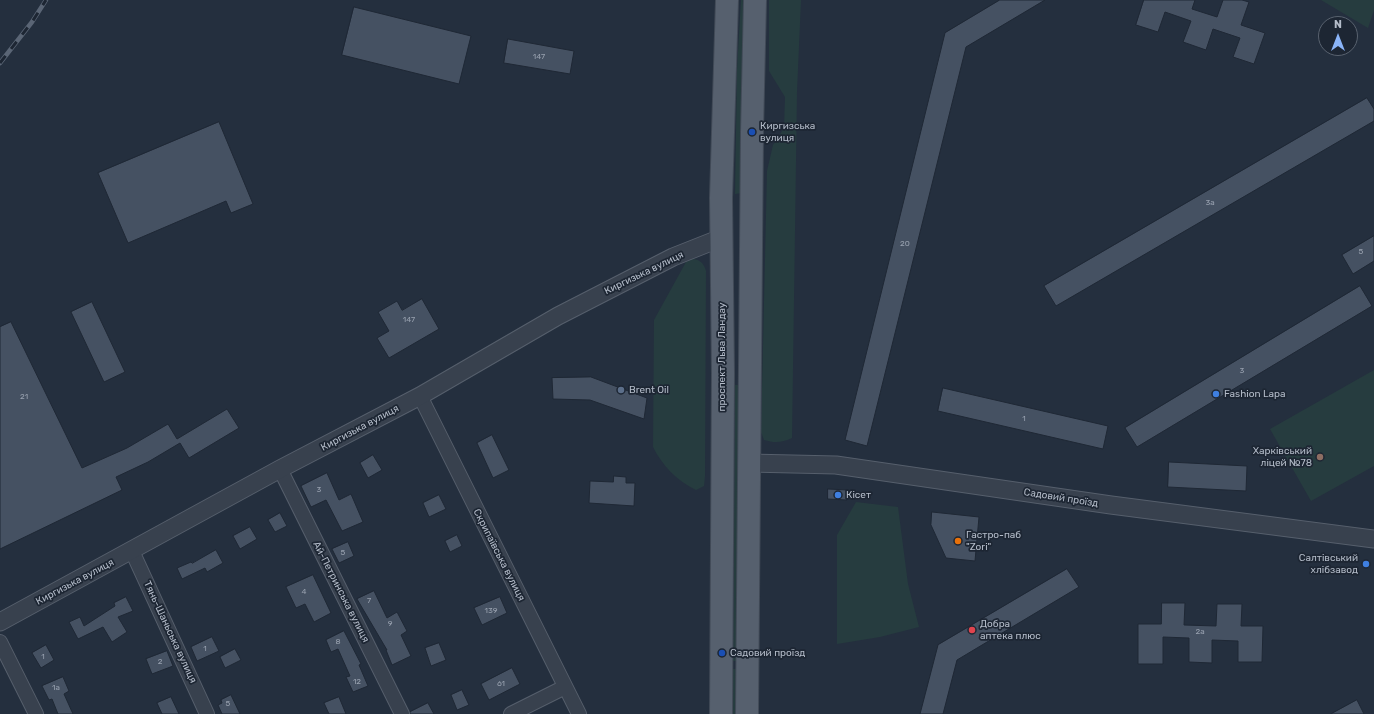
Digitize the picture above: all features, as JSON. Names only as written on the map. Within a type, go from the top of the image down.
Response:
[{"type":"main road","name":"проспект Льва Ландау","points":[[721,714],[723,374],[721,238],[727,0]]},
{"type":"main road","points":[[747,714],[748,464],[752,238],[752,117],[755,0]]},
{"type":"main road","points":[[721,238],[752,238]]},
{"type":"main road","points":[[723,374],[750,373]]},
{"type":"street","name":"Киргизька вулиця","points":[[0,622],[280,469],[420,396],[565,312],[666,260],[721,238]]},
{"type":"street","name":"Скрипаївська вулиця","points":[[420,396],[565,687],[580,714]]},
{"type":"street","name":"Садовий проїзд","points":[[748,464],[836,465],[1110,505],[1374,538]]},
{"type":"street","name":"Ай-Петринська вулиця","points":[[280,469],[402,714]]},
{"type":"street","name":"Тянь-Шаньська вулиця","points":[[132,551],[207,714]]},
{"type":"street","points":[[0,642],[36,714]]},
{"type":"street","points":[[511,714],[565,687]]},
{"type":"green space","points":[[741,0],[748,0],[742,193],[735,194],[737,69]]},
{"type":"green space","points":[[769,0],[801,0],[797,92],[792,438],[778,442],[764,440],[761,432],[767,171],[773,145],[784,128],[785,97],[769,71]]},
{"type":"green space","points":[[1321,0],[1374,0],[1374,10],[1368,28],[1358,22],[1358,16],[1348,16]]},
{"type":"green space","points":[[693,259],[702,263],[706,271],[705,476],[704,486],[696,490],[671,472],[653,447],[654,320],[686,262]]},
{"type":"green space","points":[[1374,370],[1374,466],[1311,501],[1270,429]]},
{"type":"green space","points":[[735,385],[741,385],[739,661],[733,661]]},
{"type":"green space","points":[[856,502],[898,507],[908,584],[919,627],[880,637],[837,644],[837,535]]},
{"type":"green space","points":[[733,669],[738,669],[738,714],[732,714]]},
{"type":"building","points":[[1000,0],[1045,0],[966,47],[867,446],[845,440],[945,33]]},
{"type":"building","points":[[1144,0],[1195,0],[1192,9],[1217,17],[1223,0],[1242,0],[1249,2],[1241,25],[1265,33],[1254,64],[1233,57],[1240,38],[1213,29],[1206,50],[1183,42],[1191,21],[1165,12],[1158,32],[1136,25]]},
{"type":"building","points":[[354,7],[471,36],[459,84],[342,55]]},
{"type":"building","points":[[508,39],[574,51],[570,74],[504,63]]},
{"type":"building","points":[[1367,98],[1374,109],[1374,121],[1056,306],[1044,286]]},
{"type":"building","points":[[219,122],[253,204],[231,213],[226,201],[128,243],[98,173]]},
{"type":"building","points":[[1374,236],[1374,261],[1353,274],[1342,255]]},
{"type":"building","points":[[1360,286],[1372,306],[1137,447],[1125,428]]},
{"type":"building","points":[[422,299],[439,329],[389,358],[377,338],[389,331],[378,312],[397,301],[402,310]]},
{"type":"building","points":[[92,302],[125,372],[104,382],[71,312]]},
{"type":"building","points":[[11,322],[82,468],[127,448],[168,424],[177,439],[227,409],[239,428],[189,458],[180,443],[148,462],[116,477],[122,490],[0,549],[0,327]]},
{"type":"building","points":[[591,377],[647,398],[644,419],[590,400],[553,399],[552,378]]},
{"type":"building","points":[[943,388],[1108,426],[1103,449],[938,411]]},
{"type":"building","points":[[492,435],[509,470],[493,478],[477,443]]},
{"type":"building","points":[[373,455],[382,470],[368,478],[360,463]]},
{"type":"building","points":[[1169,462],[1247,466],[1246,491],[1168,487]]},
{"type":"building","points":[[327,473],[339,500],[351,494],[363,522],[342,531],[326,500],[311,507],[301,486]]},
{"type":"building","points":[[614,476],[626,477],[626,483],[635,483],[634,506],[589,503],[590,481],[613,482]]},
{"type":"building","name":"Кісет","points":[[828,489],[848,490],[847,500],[828,499]]},
{"type":"building","points":[[439,495],[446,509],[429,517],[423,503]]},
{"type":"building","name":"Гастро-паб \"Zori\"","points":[[932,512],[979,517],[975,561],[946,558],[931,525]]},
{"type":"building","points":[[280,513],[287,526],[275,532],[268,520]]},
{"type":"building","points":[[250,527],[257,539],[240,549],[233,536]]},
{"type":"building","points":[[457,535],[462,546],[450,552],[445,541]]},
{"type":"building","points":[[348,542],[354,556],[339,563],[332,549]]},
{"type":"building","points":[[216,550],[223,563],[207,572],[205,568],[182,579],[177,568],[191,562],[192,563]]},
{"type":"building","points":[[1067,569],[1079,587],[957,660],[943,714],[920,714],[938,645]]},
{"type":"building","points":[[313,575],[331,613],[314,622],[305,604],[296,608],[286,587]]},
{"type":"building","points":[[374,591],[387,618],[397,612],[407,631],[401,635],[411,656],[392,665],[387,650],[357,599]]},
{"type":"building","points":[[126,597],[133,611],[118,617],[127,632],[112,642],[103,627],[78,639],[69,622],[80,617],[84,626],[115,606],[114,603]]},
{"type":"building","points":[[500,597],[507,613],[482,625],[474,608]]},
{"type":"building","points":[[1162,603],[1185,603],[1184,625],[1216,626],[1217,604],[1242,604],[1241,626],[1263,626],[1262,662],[1238,662],[1238,641],[1212,640],[1212,663],[1189,662],[1189,638],[1163,637],[1163,664],[1138,664],[1138,624],[1161,624]]},
{"type":"building","points":[[344,631],[361,664],[359,665],[368,686],[353,692],[346,677],[350,676],[338,649],[331,652],[326,640]]},
{"type":"building","points":[[212,637],[219,651],[197,661],[191,647]]},
{"type":"building","points":[[439,643],[446,660],[431,666],[425,648]]},
{"type":"building","points":[[46,645],[54,660],[41,668],[32,653]]},
{"type":"building","points":[[235,649],[241,660],[225,668],[220,657]]},
{"type":"building","points":[[167,651],[173,666],[152,674],[146,659]]},
{"type":"building","points":[[512,668],[520,684],[489,700],[481,684]]},
{"type":"building","points":[[63,677],[69,691],[64,694],[73,714],[58,714],[52,699],[49,700],[42,686]]},
{"type":"building","points":[[462,690],[469,705],[457,710],[451,695]]},
{"type":"building","points":[[231,695],[240,714],[222,714],[218,705],[222,703],[221,700]]},
{"type":"building","points":[[171,697],[179,714],[162,714],[157,703]]},
{"type":"building","points":[[339,697],[346,714],[329,714],[324,703]]},
{"type":"building","points":[[1357,700],[1364,714],[1331,714]]},
{"type":"building","points":[[428,703],[434,714],[410,714],[410,712]]},
{"type":"railway","points":[[0,63],[32,22],[46,0]]},
{"type":"place","name":"Киргизська вулиця","points":[[752,132]]},
{"type":"place","name":"Brent Oil","points":[[621,390]]},
{"type":"place","name":"Fashion Lapa","points":[[1216,394]]},
{"type":"place","name":"Харківський ліцей №78","points":[[1320,457]]},
{"type":"place","name":"Кісет","points":[[838,495]]},
{"type":"place","name":"Гастро-паб \"Zori\"","points":[[958,541]]},
{"type":"place","name":"Салтівський хлібзавод","points":[[1366,564]]},
{"type":"place","name":"Добра аптека плюс","points":[[972,630]]},
{"type":"place","name":"Садовий проїзд","points":[[722,653]]}]
